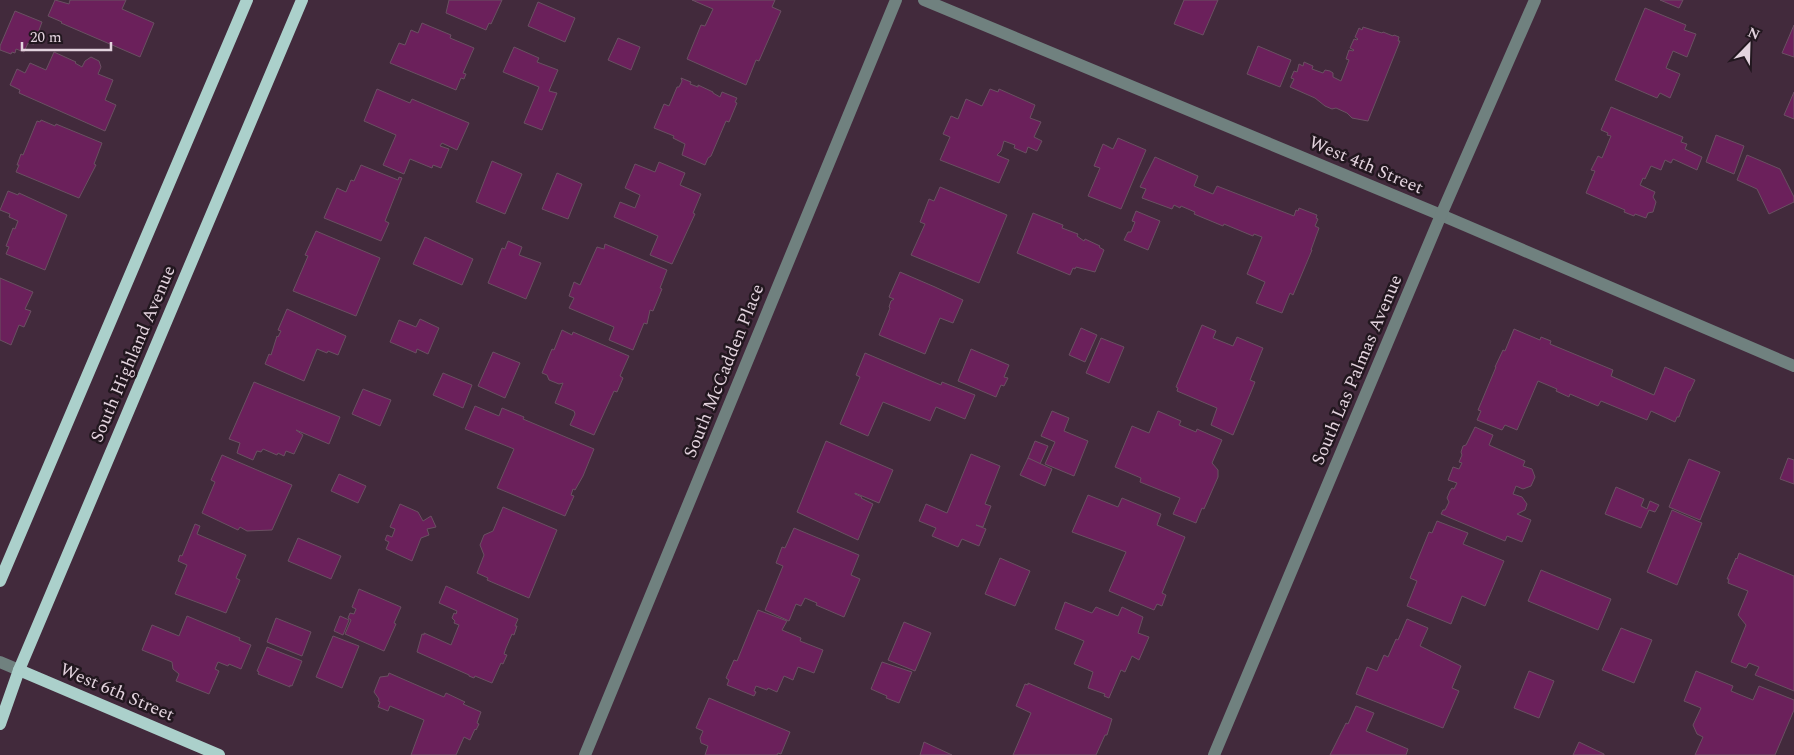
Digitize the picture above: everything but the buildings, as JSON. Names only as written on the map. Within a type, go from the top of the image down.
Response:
[{"type":"main road","name":"South Highland Avenue","points":[[0,582],[247,0]]},
{"type":"main road","name":"South Highland Avenue","points":[[0,724],[19,670],[302,0]]},
{"type":"main road","name":"West 6th Street","points":[[19,670],[220,755]]},
{"type":"street","name":"South McCadden Place","points":[[585,755],[896,0]]},
{"type":"street","name":"West 4th Street","points":[[924,0],[1442,215],[1794,366]]},
{"type":"street","name":"South Las Palmas Avenue","points":[[1214,755],[1535,0]]},
{"type":"street","name":"West 6th Street","points":[[0,662],[19,670]]}]
